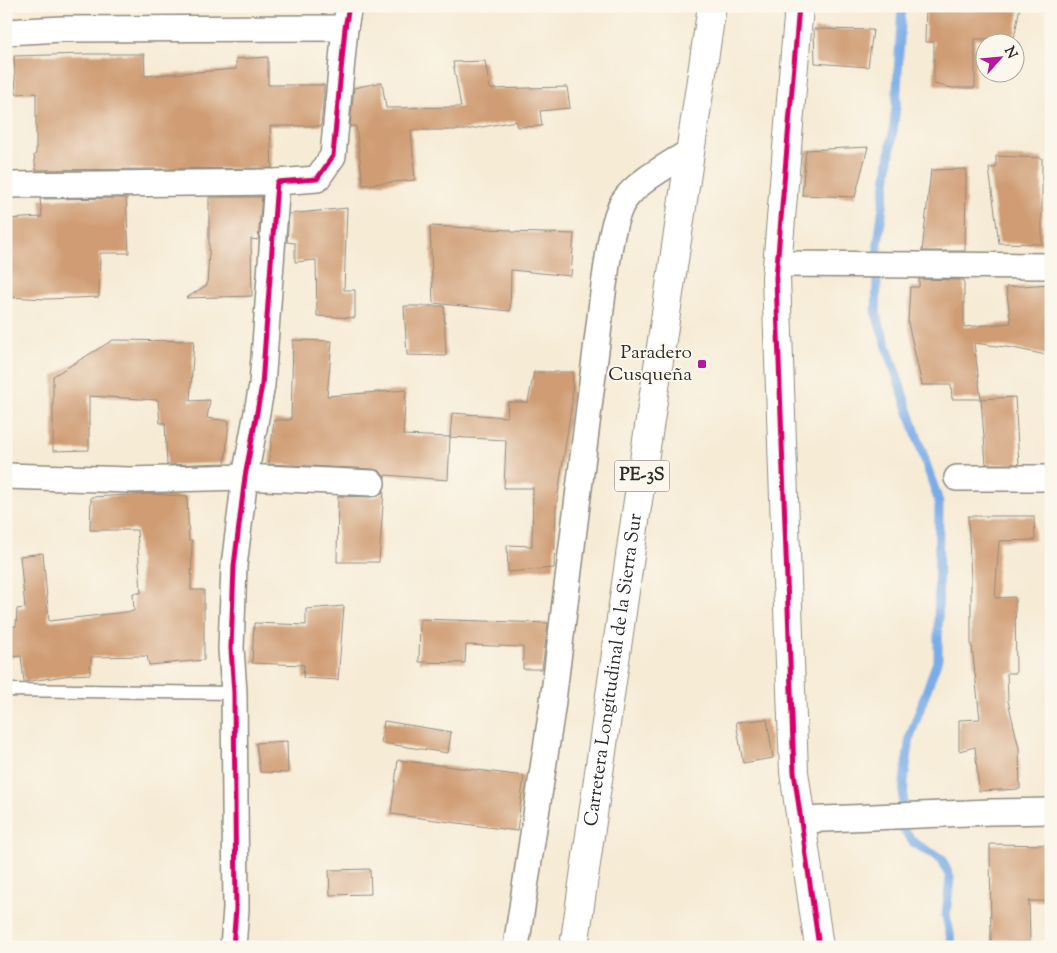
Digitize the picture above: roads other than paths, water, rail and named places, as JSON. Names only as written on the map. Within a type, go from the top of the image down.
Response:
[{"type":"main road","name":"Carretera Longitudinal de la Sierra Sur","points":[[574,947],[712,6]]},
{"type":"main road","points":[[798,6],[777,264],[794,772],[819,947]]},
{"type":"street","points":[[6,32],[347,17],[333,156],[317,179],[277,182],[6,185]]},
{"type":"street","points":[[516,947],[552,709],[604,285],[616,218],[624,201],[648,177],[691,151]]},
{"type":"street","points":[[233,947],[236,909],[234,693],[231,648],[234,566],[245,477],[262,385],[277,182]]},
{"type":"street","points":[[777,264],[1051,266]]},
{"type":"street","points":[[6,476],[129,480],[245,477],[372,483]]},
{"type":"street","points":[[957,478],[1051,478]]},
{"type":"street","points":[[801,820],[1051,811]]},
{"type":"lane","points":[[6,690],[234,693]]},
{"type":"waterway","points":[[902,6],[896,107],[878,244],[876,314],[939,502],[938,659],[910,737],[904,782],[902,828],[914,843],[942,859],[950,878],[946,916],[953,947]]},
{"type":"place","name":"Paradero Cusqueña","points":[[702,364]]}]
